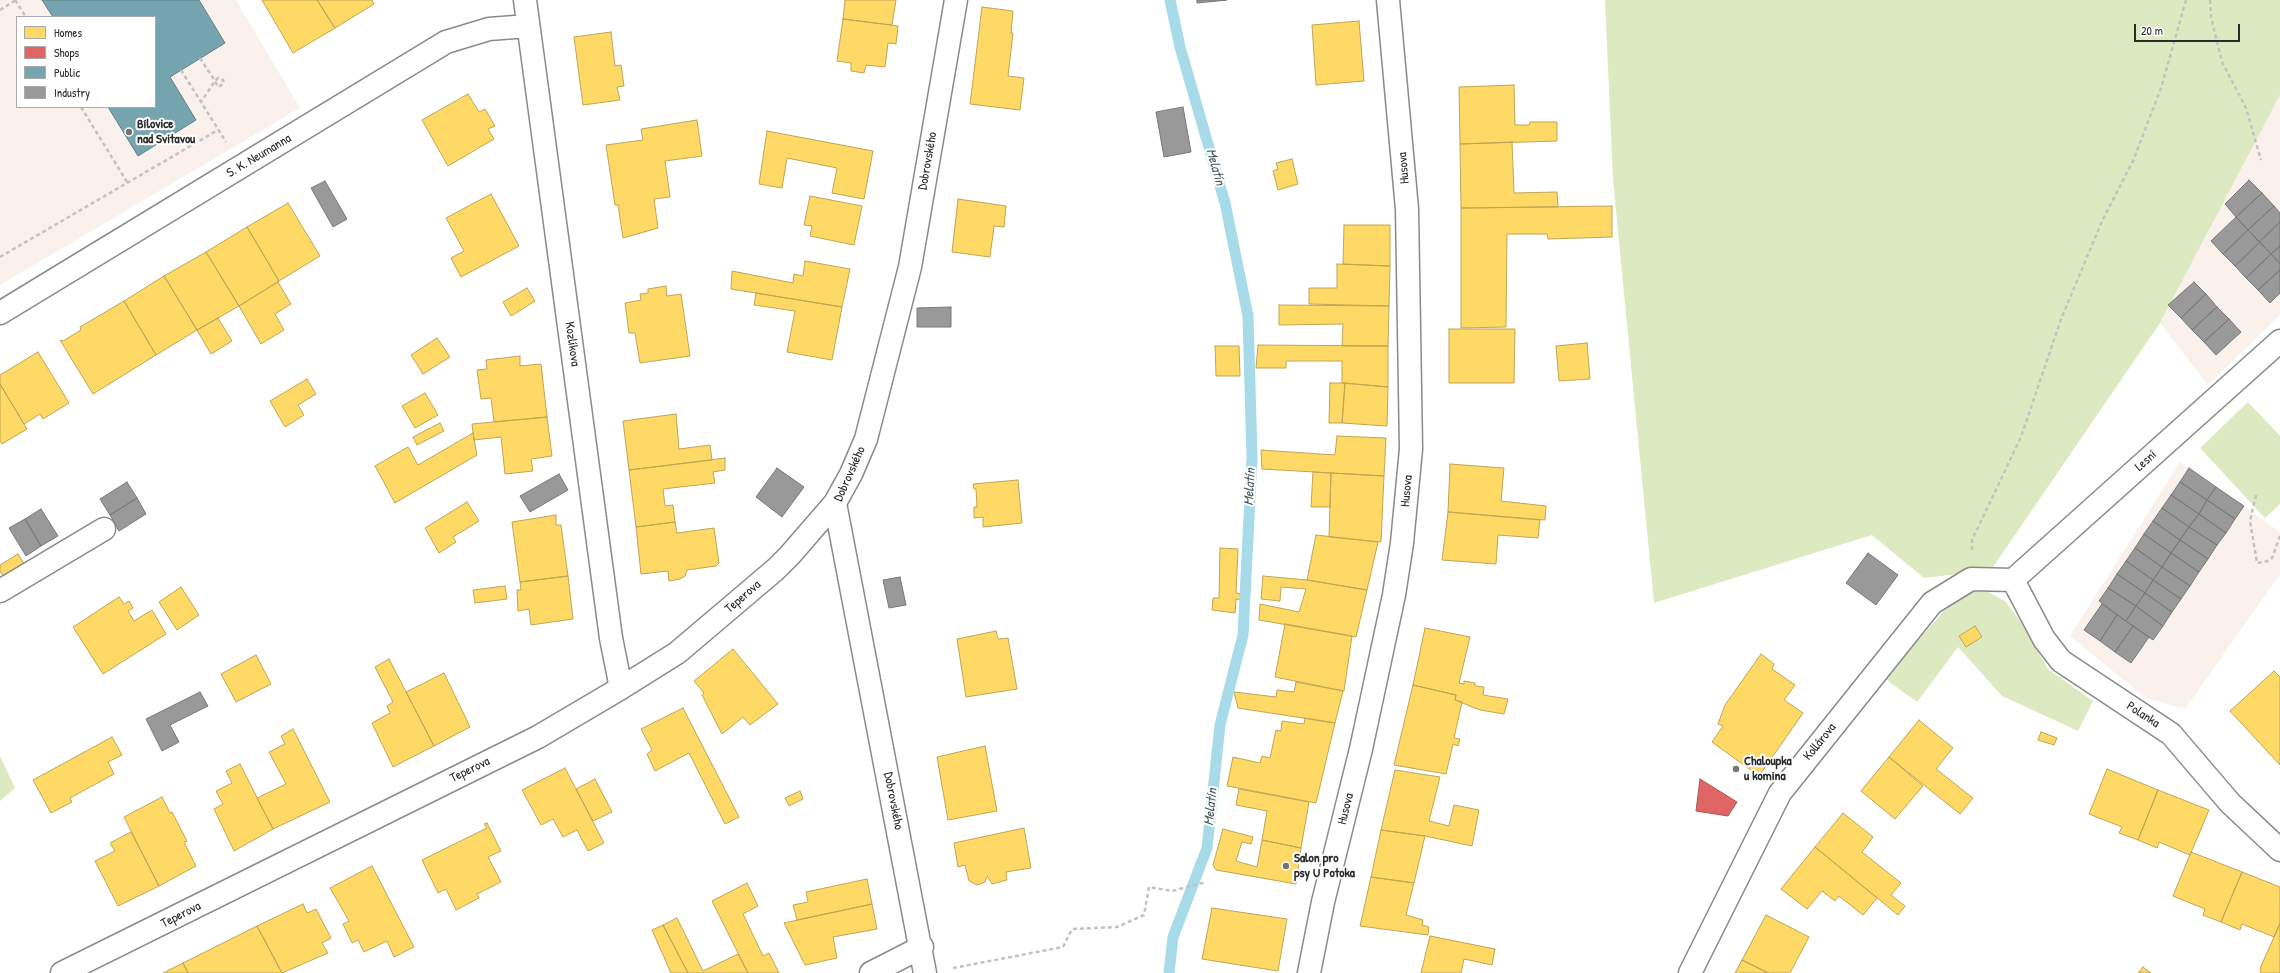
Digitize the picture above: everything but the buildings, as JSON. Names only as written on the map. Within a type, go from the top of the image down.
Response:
[{"type":"street","name":"Kozlíkova","points":[[525,0],[610,630],[621,688]]},
{"type":"street","name":"Dobrovského","points":[[925,973],[922,948],[835,503],[851,474],[866,439],[910,266],[956,0]]},
{"type":"street","name":"Husova","points":[[1309,973],[1324,902],[1361,749],[1394,595],[1402,543],[1411,448],[1408,209],[1388,0]]},
{"type":"street","name":"S. K. Neumanna","points":[[0,313],[446,42],[489,29],[528,26]]},
{"type":"street","name":"Lesní","points":[[2012,580],[2280,341]]},
{"type":"street","name":"Teperova","points":[[62,973],[538,737],[621,688],[677,653],[776,569],[835,503]]},
{"type":"street","points":[[0,591],[104,529]]},
{"type":"street","points":[[1971,579],[2012,580]]},
{"type":"street","name":"Kollárova","points":[[1690,973],[1780,793],[1932,603],[1971,579]]},
{"type":"street","name":"Polanka","points":[[2012,580],[2044,639],[2061,661],[2171,734],[2230,802],[2280,850]]},
{"type":"street","points":[[871,973],[922,948]]},
{"type":"path","points":[[0,10],[16,0],[25,16]]},
{"type":"path","points":[[1971,579],[1972,540],[2021,436],[2061,319],[2103,219],[2133,161],[2161,88],[2186,0]]},
{"type":"path","points":[[2210,0],[2211,17],[2222,62],[2246,108],[2261,160]]},
{"type":"path","points":[[200,58],[215,81],[201,102]]},
{"type":"path","points":[[181,70],[226,143]]},
{"type":"path","points":[[82,108],[127,182]]},
{"type":"path","points":[[0,257],[218,130]]},
{"type":"path","points":[[2256,495],[2250,521],[2256,563],[2268,561],[2272,558],[2280,536]]},
{"type":"path","points":[[925,973],[1063,947],[1072,929],[1117,927],[1144,915],[1149,887],[1172,891],[1206,882]]},
{"type":"shaded area","name":"Bílovice nad Svitavou","points":[[0,0],[236,0],[300,108],[0,285]]},
{"type":"shaded area","points":[[2280,95],[2280,315],[2208,385],[2160,323]]},
{"type":"shaded area","points":[[2180,462],[2280,532],[2280,574],[2185,709],[2146,698],[2070,636]]},
{"type":"green space","points":[[1605,0],[2280,0],[2280,95],[2160,323],[1991,570],[1924,578],[1872,535],[1654,603],[1613,180]]},
{"type":"green space","points":[[2248,402],[2280,436],[2280,504],[2265,518],[2200,448]]},
{"type":"green space","points":[[1987,591],[2006,602],[2021,622],[2048,669],[2093,701],[2078,731],[2002,696],[1958,647],[1917,702],[1884,678],[1944,611],[1972,592]]},
{"type":"green space","points":[[0,756],[15,788],[0,801]]},
{"type":"waterway","name":"Melatín","points":[[1169,973],[1173,937],[1207,848],[1220,725],[1243,635],[1252,458],[1248,316],[1225,203],[1180,47],[1170,0]]},
{"type":"place","name":"Bílovice nad Svitavou","points":[[129,132]]},
{"type":"place","name":"Chaloupka u komina","points":[[1736,769]]},
{"type":"place","name":"Salon pro psy U Potoka","points":[[1286,866]]}]
